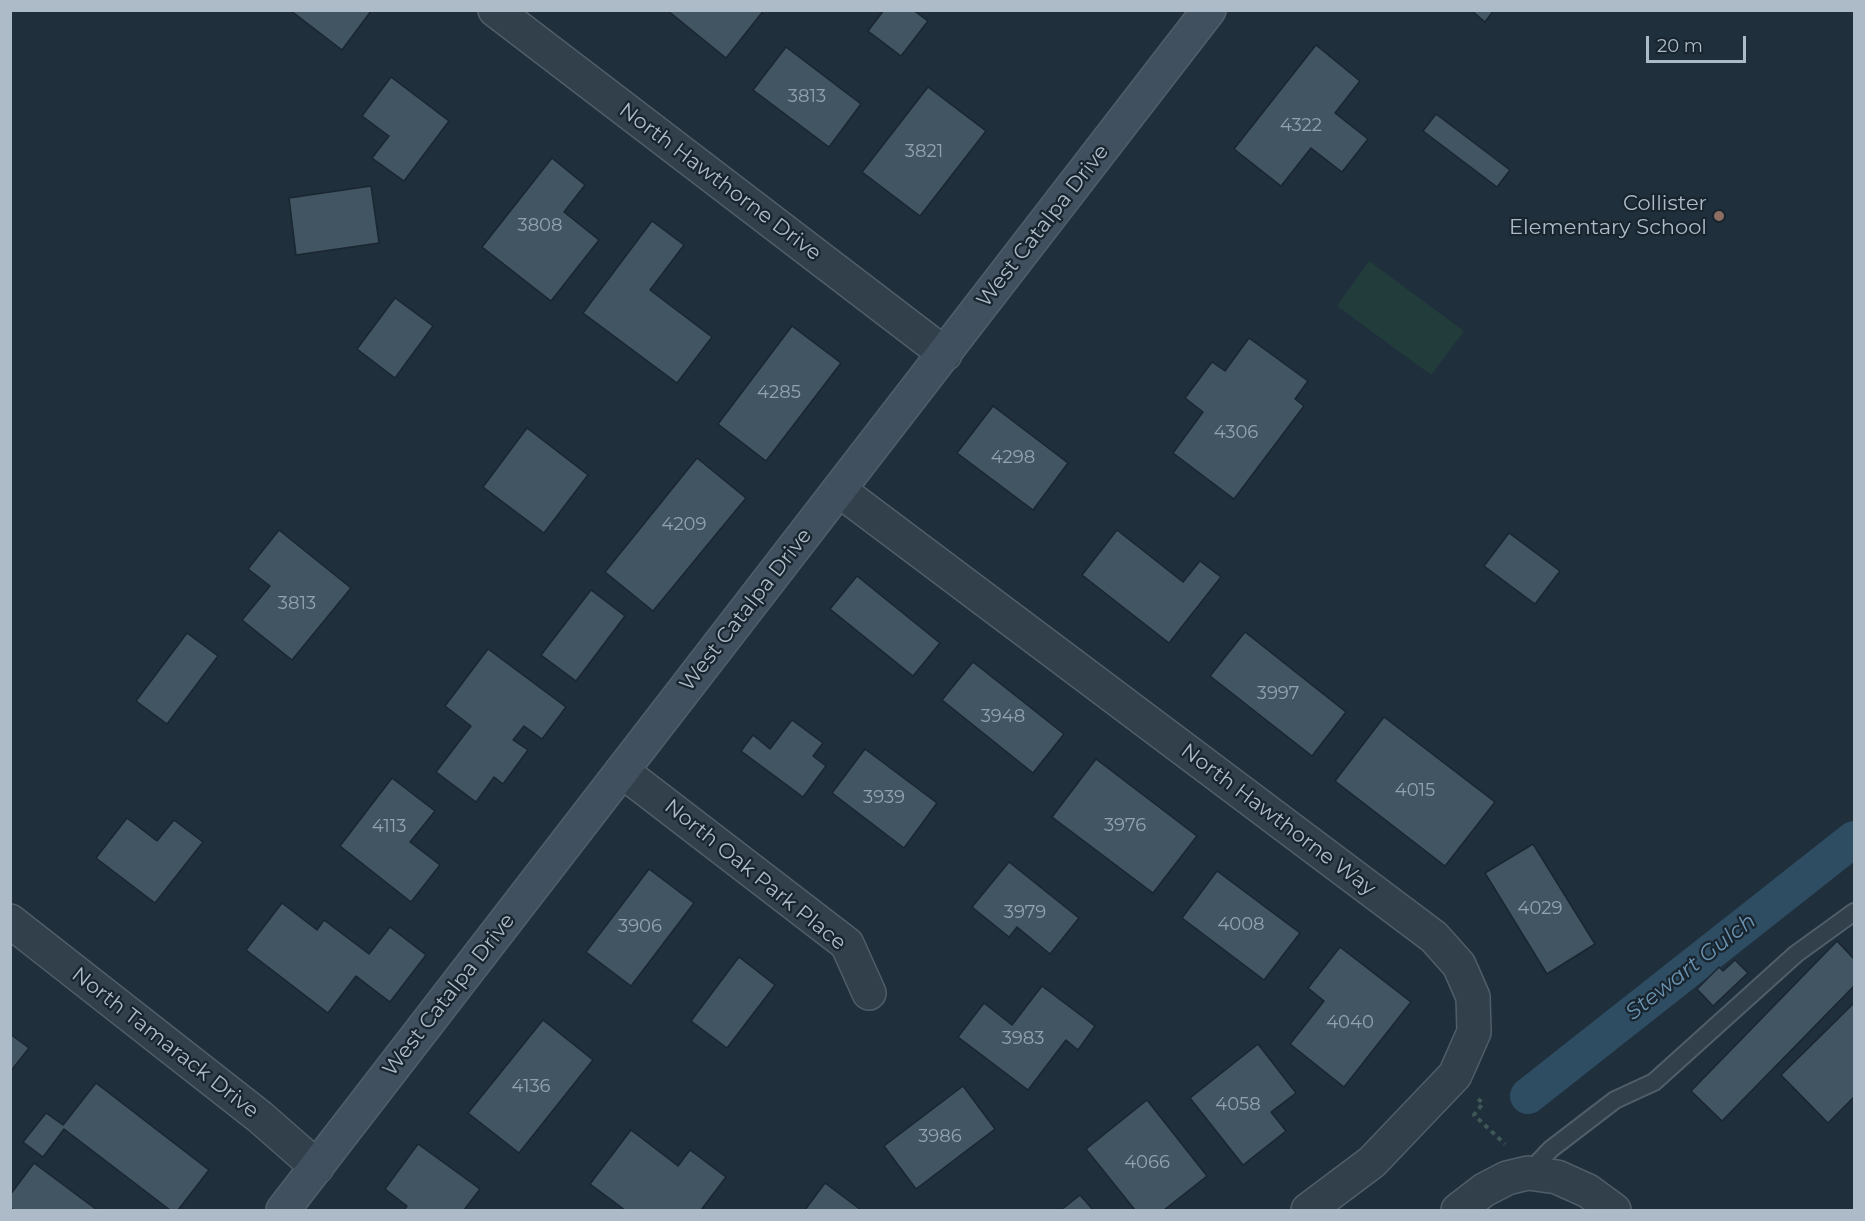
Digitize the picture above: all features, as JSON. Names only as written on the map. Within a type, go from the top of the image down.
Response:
[{"type":"street","name":"North Hawthorne Drive","points":[[495,10],[945,354]]},
{"type":"street","name":"West Catalpa Drive","points":[[283,1210],[1209,10]]},
{"type":"street","name":"North Hawthorne Way","points":[[839,490],[1434,937],[1459,965],[1473,997],[1474,1032],[1455,1075],[1372,1162],[1308,1210]]},
{"type":"street","name":"North Oak Park Place","points":[[622,771],[847,944],[869,993]]},
{"type":"street","name":"North Tamarack Drive","points":[[10,921],[260,1117],[317,1167]]},
{"type":"street","points":[[1458,1210],[1484,1190],[1507,1178],[1528,1173],[1557,1177],[1588,1191],[1614,1210]]},
{"type":"lane","points":[[1528,1173],[1551,1149],[1615,1100],[1654,1082],[1796,954],[1854,912]]},
{"type":"path","points":[[1475,1096],[1483,1103],[1474,1114],[1497,1134],[1528,1173]]},
{"type":"green space","points":[[1369,261],[1464,331],[1431,375],[1337,306]]},
{"type":"building","points":[[290,10],[370,10],[371,11],[342,50]]},
{"type":"building","points":[[667,10],[764,10],[726,58]]},
{"type":"building","points":[[884,10],[913,10],[928,21],[901,56],[868,31]]},
{"type":"building","points":[[1471,10],[1494,10],[1485,22]]},
{"type":"building","points":[[1316,45],[1360,81],[1335,113],[1368,139],[1342,172],[1311,148],[1281,186],[1234,149]]},
{"type":"building","points":[[786,47],[861,104],[829,147],[753,90]]},
{"type":"building","points":[[391,77],[449,121],[404,181],[372,158],[389,136],[362,116]]},
{"type":"building","points":[[928,87],[986,131],[920,216],[862,172]]},
{"type":"building","points":[[1436,114],[1510,170],[1497,187],[1423,131]]},
{"type":"building","points":[[552,158],[585,185],[564,212],[599,240],[551,301],[482,247]]},
{"type":"building","points":[[371,186],[379,243],[296,255],[289,198]]},
{"type":"building","points":[[652,221],[684,245],[650,290],[712,337],[677,383],[583,313]]},
{"type":"building","points":[[395,298],[433,326],[395,378],[357,349]]},
{"type":"building","points":[[792,326],[841,363],[766,461],[718,424]]},
{"type":"building","points":[[1249,338],[1308,381],[1295,399],[1304,406],[1234,499],[1173,453],[1203,412],[1185,398],[1212,362],[1225,371]]},
{"type":"building","points":[[993,406],[1068,463],[1033,510],[957,453]]},
{"type":"building","points":[[527,428],[588,475],[544,533],[483,487]]},
{"type":"building","points":[[697,458],[746,498],[653,611],[605,572]]},
{"type":"building","points":[[279,530],[351,588],[292,660],[242,620],[270,586],[248,569]]},
{"type":"building","points":[[1117,530],[1183,582],[1200,561],[1221,577],[1169,643],[1082,575]]},
{"type":"building","points":[[1509,533],[1560,571],[1535,604],[1484,566]]},
{"type":"building","points":[[857,576],[940,643],[913,676],[830,609]]},
{"type":"building","points":[[591,590],[625,616],[576,681],[541,655]]},
{"type":"building","points":[[1245,632],[1346,712],[1312,756],[1210,676]]},
{"type":"building","points":[[187,633],[218,656],[167,724],[136,701]]},
{"type":"building","points":[[488,649],[566,707],[542,739],[524,726],[513,740],[528,750],[503,784],[494,777],[476,802],[436,772],[471,726],[445,706]]},
{"type":"building","points":[[973,662],[1064,734],[1033,773],[942,700]]},
{"type":"building","points":[[1384,717],[1495,802],[1445,866],[1335,781]]},
{"type":"building","points":[[792,720],[823,743],[813,756],[826,766],[803,797],[741,751],[753,735],[770,749]]},
{"type":"building","points":[[865,749],[937,803],[904,848],[832,793]]},
{"type":"building","points":[[1096,759],[1197,836],[1153,893],[1052,817]]},
{"type":"building","points":[[392,778],[435,811],[410,842],[440,865],[411,902],[340,846]]},
{"type":"building","points":[[127,818],[157,841],[174,820],[203,842],[155,903],[96,858]]},
{"type":"building","points":[[1533,844],[1595,944],[1547,974],[1485,873]]},
{"type":"building","points":[[1009,862],[1079,918],[1050,954],[1017,927],[1009,937],[972,907]]},
{"type":"building","points":[[649,869],[694,903],[631,986],[586,952]]},
{"type":"building","points":[[1217,871],[1300,933],[1264,980],[1182,918]]},
{"type":"building","points":[[282,903],[317,930],[324,920],[369,954],[390,927],[426,955],[390,1002],[356,976],[328,1013],[246,950]]},
{"type":"building","points":[[1837,941],[1854,959],[1854,986],[1722,1121],[1691,1091]]},
{"type":"building","points":[[1340,947],[1411,1002],[1344,1087],[1290,1044],[1324,1001],[1308,988]]},
{"type":"building","points":[[739,957],[775,985],[727,1048],[691,1021]]},
{"type":"building","points":[[1735,960],[1748,973],[1713,1006],[1697,989],[1719,967],[1723,971]]},
{"type":"building","points":[[1042,986],[1095,1026],[1078,1050],[1066,1040],[1028,1090],[958,1037],[984,1003],[1012,1025]]},
{"type":"building","points":[[1854,1003],[1854,1097],[1828,1123],[1781,1075]]},
{"type":"building","points":[[543,1020],[593,1060],[519,1153],[468,1113]]},
{"type":"building","points":[[10,1034],[29,1048],[10,1072]]},
{"type":"building","points":[[1258,1044],[1296,1093],[1271,1112],[1286,1131],[1243,1165],[1190,1098]]},
{"type":"building","points":[[96,1083],[209,1170],[178,1210],[170,1210],[64,1129],[43,1157],[23,1142],[46,1113],[63,1125]]},
{"type":"building","points":[[963,1086],[995,1129],[916,1189],[884,1146]]},
{"type":"building","points":[[1147,1100],[1207,1176],[1164,1210],[1135,1210],[1086,1149]]},
{"type":"building","points":[[631,1130],[678,1166],[690,1150],[726,1177],[701,1210],[625,1210],[590,1184]]},
{"type":"building","points":[[418,1144],[480,1189],[464,1210],[404,1210],[407,1206],[385,1189]]},
{"type":"building","points":[[34,1163],[97,1210],[14,1210],[10,1208],[10,1195]]},
{"type":"building","points":[[825,1183],[861,1210],[805,1210]]},
{"type":"building","points":[[1080,1195],[1093,1210],[1061,1210]]},
{"type":"waterway","name":"Stewart Gulch","points":[[1528,1096],[1854,839]]},
{"type":"place","name":"Collister Elementary School","points":[[1719,216]]}]
